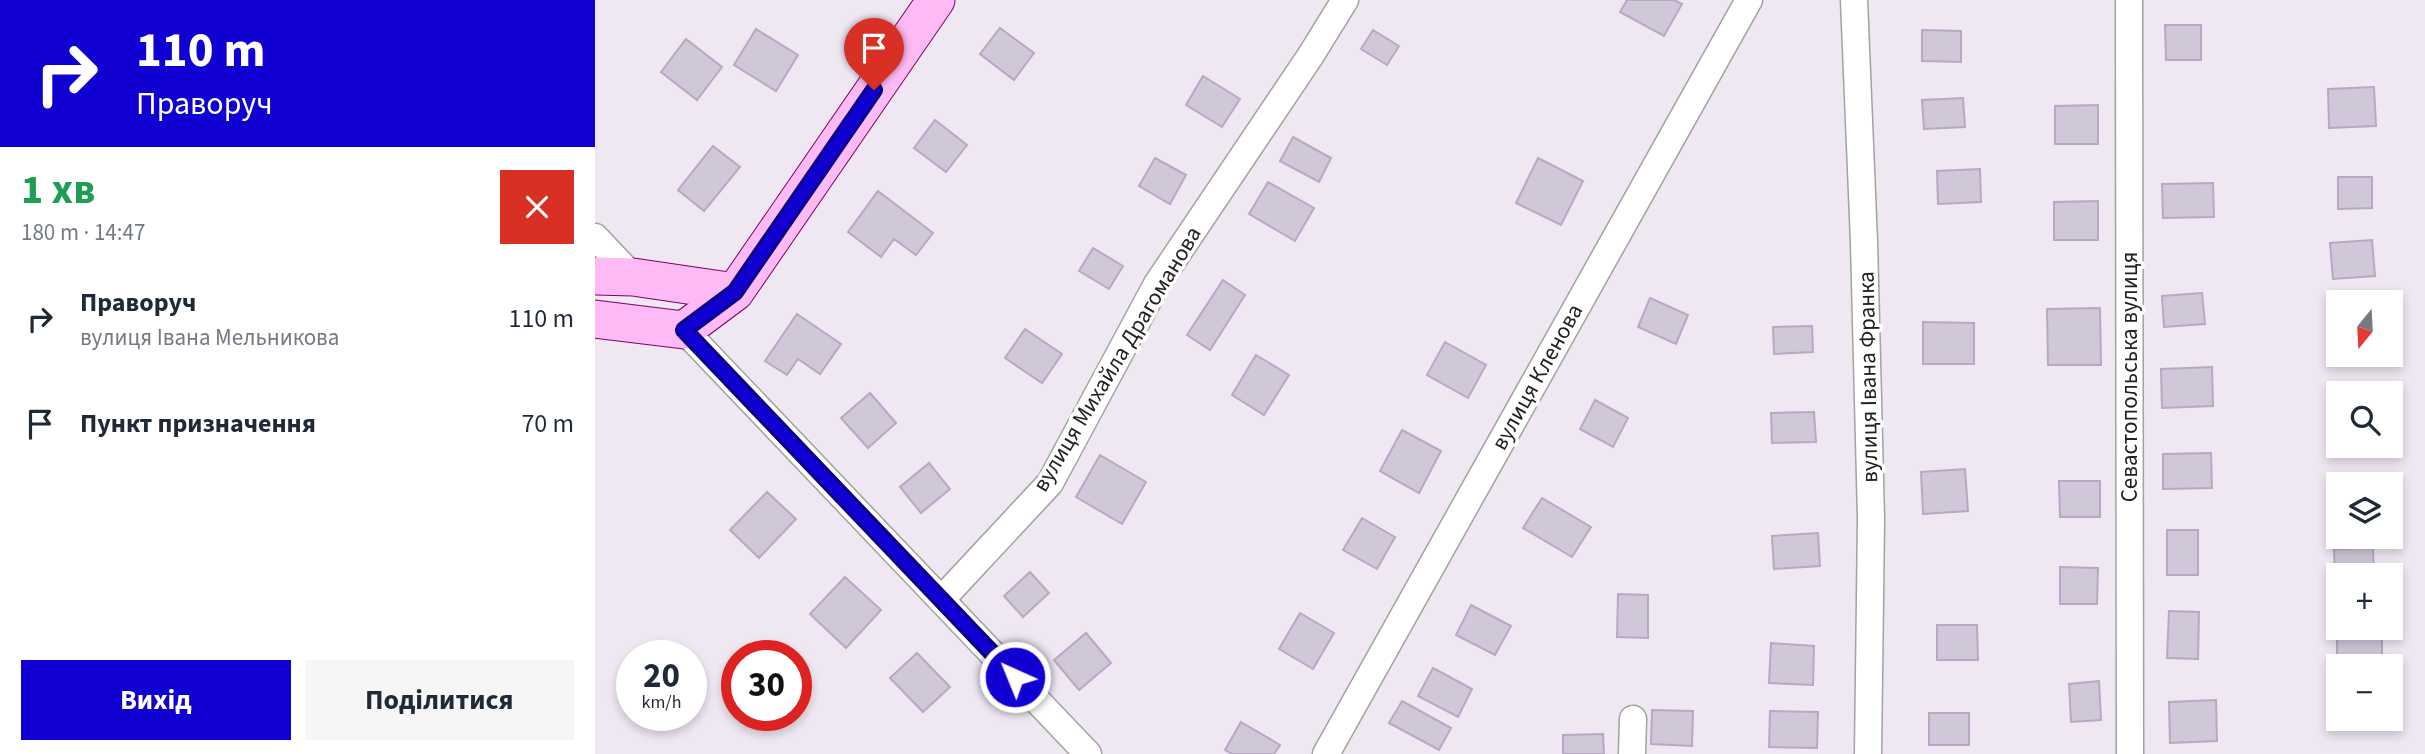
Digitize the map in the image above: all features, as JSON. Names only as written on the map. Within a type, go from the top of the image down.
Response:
[{"type":"street","points":[[595,319],[684,330],[735,292],[936,0]]},
{"type":"street","name":"вулиця Михайла Драгоманова","points":[[941,600],[1050,483],[1157,284],[1345,0]]},
{"type":"street","name":"вулиця Кленова","points":[[1327,754],[1749,0]]},
{"type":"street","name":"вулиця Івана Франка","points":[[1854,0],[1871,519],[1868,754]]},
{"type":"street","name":"Севастопольська вулиця","points":[[2129,0],[2130,754]]},
{"type":"street","points":[[595,237],[1088,754]]},
{"type":"street","points":[[595,276],[633,277],[735,292]]},
{"type":"street","points":[[1632,754],[1633,719]]},
{"type":"building","points":[[1627,0],[1674,0],[1682,4],[1664,36],[1620,12]]},
{"type":"building","points":[[2165,25],[2201,25],[2201,60],[2166,60]]},
{"type":"building","points":[[1000,28],[1034,53],[1014,80],[980,54]]},
{"type":"building","points":[[756,29],[798,55],[776,91],[734,65]]},
{"type":"building","points":[[1373,30],[1399,46],[1387,65],[1361,49]]},
{"type":"building","points":[[1922,30],[1961,31],[1961,62],[1922,61]]},
{"type":"building","points":[[686,39],[722,67],[697,100],[661,72]]},
{"type":"building","points":[[1203,76],[1240,99],[1222,127],[1186,105]]},
{"type":"building","points":[[2374,87],[2376,126],[2329,128],[2328,89]]},
{"type":"building","points":[[1963,98],[1965,127],[1924,129],[1922,100]]},
{"type":"building","points":[[2098,105],[2098,144],[2055,144],[2055,106]]},
{"type":"building","points":[[935,120],[967,145],[946,172],[914,148]]},
{"type":"building","points":[[1293,137],[1331,158],[1319,182],[1280,161]]},
{"type":"building","points":[[713,146],[740,167],[704,211],[678,190]]},
{"type":"building","points":[[1155,158],[1186,175],[1170,204],[1139,186]]},
{"type":"building","points":[[1538,158],[1583,181],[1561,225],[1516,203]]},
{"type":"building","points":[[1980,169],[1981,202],[1938,204],[1937,171]]},
{"type":"building","points":[[2338,177],[2372,177],[2372,208],[2338,209]]},
{"type":"building","points":[[1268,182],[1314,208],[1295,241],[1249,214]]},
{"type":"building","points":[[2213,183],[2214,217],[2163,218],[2162,184]]},
{"type":"building","points":[[878,191],[933,233],[916,255],[894,239],[881,257],[848,232]]},
{"type":"building","points":[[2098,201],[2098,240],[2054,240],[2054,202]]},
{"type":"building","points":[[2372,240],[2375,276],[2333,279],[2330,243]]},
{"type":"building","points":[[1093,248],[1123,266],[1109,289],[1079,271]]},
{"type":"building","points":[[1223,280],[1245,295],[1210,350],[1187,335]]},
{"type":"building","points":[[2202,293],[2205,324],[2164,327],[2162,296]]},
{"type":"building","points":[[1650,298],[1688,315],[1676,344],[1638,327]]},
{"type":"building","points":[[2100,308],[2101,365],[2048,365],[2047,309]]},
{"type":"building","points":[[797,314],[841,344],[820,374],[798,359],[787,375],[765,361]]},
{"type":"building","points":[[1923,322],[1974,323],[1974,364],[1923,364]]},
{"type":"building","points":[[1812,326],[1813,352],[1774,354],[1773,327]]},
{"type":"building","points":[[1025,329],[1062,354],[1042,383],[1005,358]]},
{"type":"building","points":[[1445,342],[1486,365],[1468,398],[1427,375]]},
{"type":"building","points":[[1256,355],[1289,375],[1264,415],[1232,395]]},
{"type":"building","points":[[2212,367],[2213,406],[2162,408],[2161,369]]},
{"type":"building","points":[[870,393],[896,423],[868,448],[841,418]]},
{"type":"building","points":[[1595,400],[1628,418],[1613,447],[1580,429]]},
{"type":"building","points":[[1814,412],[1816,442],[1772,443],[1771,413]]},
{"type":"building","points":[[1402,430],[1441,451],[1419,493],[1380,471]]},
{"type":"building","points":[[2211,453],[2212,488],[2163,489],[2163,454]]},
{"type":"building","points":[[1100,455],[1146,482],[1122,524],[1076,497]]},
{"type":"building","points":[[929,463],[950,489],[921,513],[900,487]]},
{"type":"building","points":[[1965,469],[1968,511],[1923,514],[1921,472]]},
{"type":"building","points":[[2059,481],[2100,481],[2100,517],[2060,517]]},
{"type":"building","points":[[767,492],[796,519],[759,558],[730,530]]},
{"type":"building","points":[[1542,498],[1591,527],[1572,557],[1523,528]]},
{"type":"building","points":[[1362,518],[1395,537],[1377,569],[1343,550]]},
{"type":"building","points":[[2167,530],[2198,530],[2198,575],[2167,575]]},
{"type":"building","points":[[1818,533],[1820,566],[1774,569],[1772,536]]},
{"type":"building","points":[[2334,549],[2373,549],[2374,563],[2334,563]]},
{"type":"building","points":[[2060,567],[2098,568],[2097,604],[2060,604]]},
{"type":"building","points":[[1030,572],[1049,593],[1023,617],[1004,596]]},
{"type":"building","points":[[845,577],[881,610],[846,648],[810,614]]},
{"type":"building","points":[[1618,594],[1648,595],[1648,638],[1617,637]]},
{"type":"building","points":[[1471,605],[1511,626],[1495,655],[1456,635]]},
{"type":"building","points":[[2169,611],[2199,612],[2198,659],[2167,658]]},
{"type":"building","points":[[1300,613],[1334,633],[1313,669],[1279,649]]},
{"type":"building","points":[[1937,625],[1977,625],[1978,660],[1937,660]]},
{"type":"building","points":[[1086,633],[1111,663],[1079,690],[1054,660]]},
{"type":"building","points":[[2337,640],[2382,640],[2382,654],[2337,654]]},
{"type":"building","points":[[1771,643],[1814,646],[1813,685],[1769,683]]},
{"type":"building","points":[[917,653],[950,687],[923,712],[890,678]]},
{"type":"building","points":[[1433,668],[1472,689],[1458,717],[1418,696]]},
{"type":"building","points":[[2099,681],[2101,720],[2071,722],[2069,684]]},
{"type":"building","points":[[2216,700],[2217,741],[2170,743],[2169,702]]},
{"type":"building","points":[[1402,701],[1451,728],[1439,750],[1389,723]]},
{"type":"building","points":[[1652,710],[1693,711],[1692,746],[1651,744]]},
{"type":"building","points":[[1770,711],[1818,712],[1817,748],[1769,747]]},
{"type":"building","points":[[1929,713],[1969,713],[1969,745],[1929,745]]},
{"type":"building","points":[[1241,722],[1280,745],[1274,754],[1232,754],[1225,750]]},
{"type":"building","points":[[1603,734],[1604,754],[1563,754],[1563,735]]},
{"type":"route","points":[[874,90],[735,292],[684,330],[1015,677]]}]
